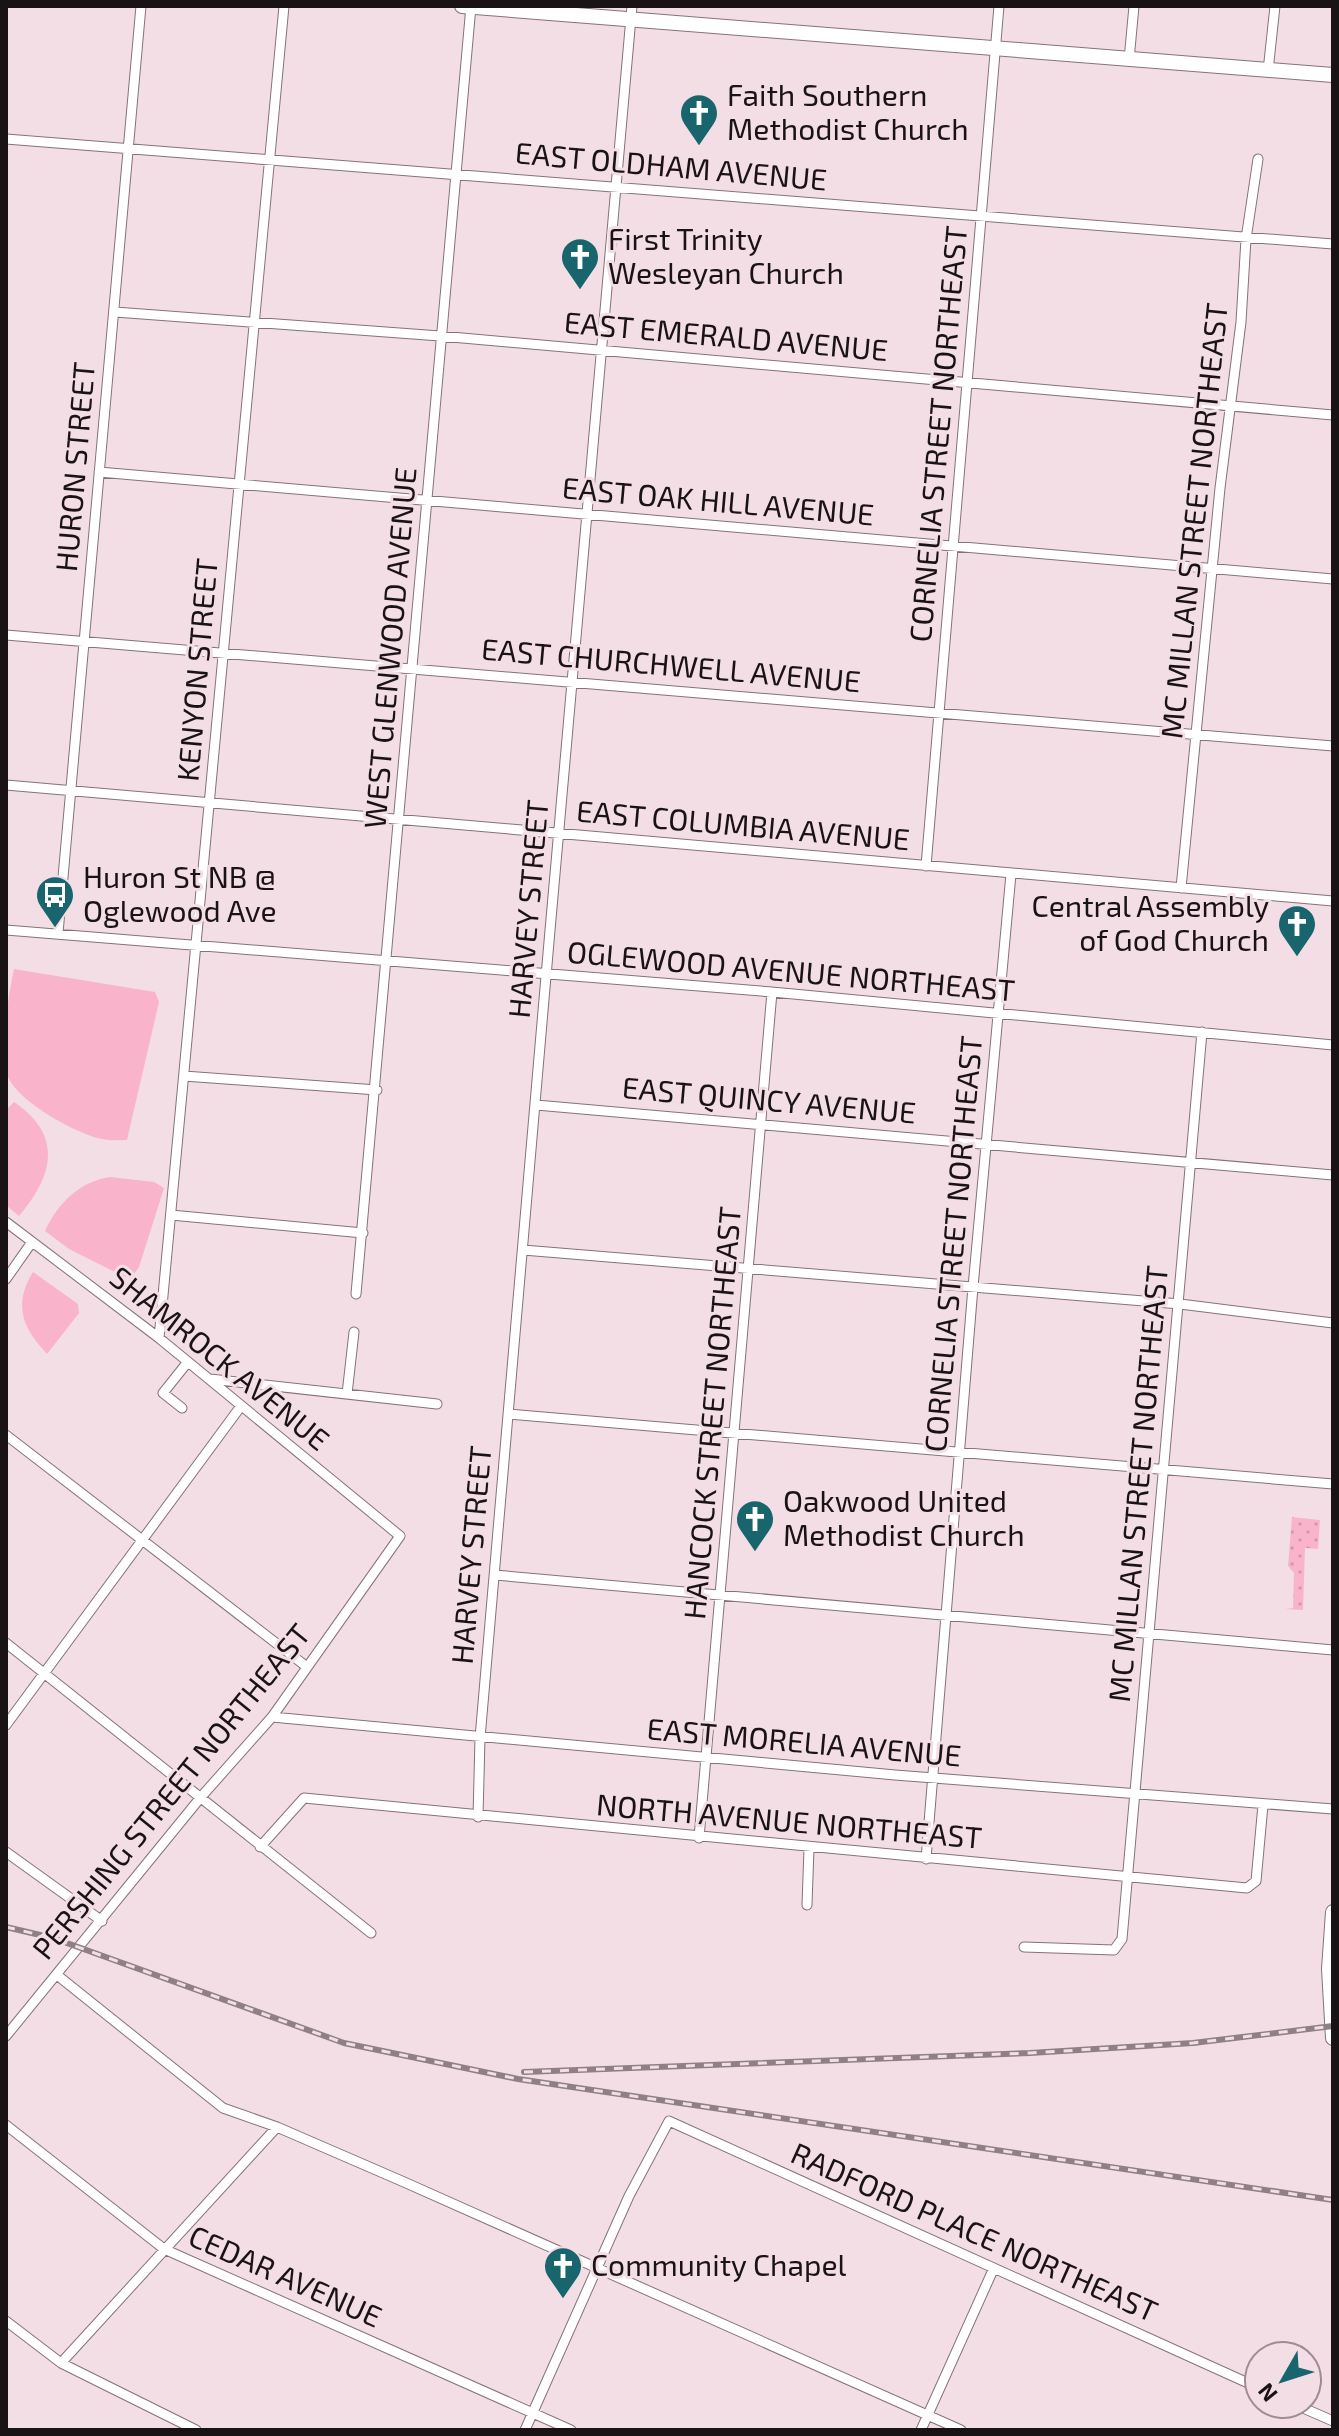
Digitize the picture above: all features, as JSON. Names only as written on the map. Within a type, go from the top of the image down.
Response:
[{"type":"main road","points":[[462,6],[632,12],[995,50],[1333,75]]},
{"type":"main road","points":[[1333,1912],[1329,1969],[1333,2038]]},
{"type":"street","name":"HURON STREET","points":[[58,933],[141,6]]},
{"type":"street","name":"KENYON STREET","points":[[159,1338],[284,6]]},
{"type":"street","name":"WEST GLENWOOD AVENUE","points":[[356,1294],[377,1090],[471,6]]},
{"type":"street","name":"CORNELIA STREET NORTHEAST","points":[[926,866],[999,6]]},
{"type":"street","points":[[1129,60],[1134,6]]},
{"type":"street","points":[[1268,71],[1275,6]]},
{"type":"street","name":"HARVEY STREET","points":[[478,1817],[480,1738],[632,12]]},
{"type":"street","name":"EAST OLDHAM AVENUE","points":[[6,139],[1333,244]]},
{"type":"street","name":"MC MILLAN STREET NORTHEAST","points":[[1181,888],[1215,569],[1220,488],[1232,406],[1246,239],[1258,159]]},
{"type":"street","name":"EAST EMERALD AVENUE","points":[[115,312],[440,336],[1333,415]]},
{"type":"street","name":"EAST OAK HILL AVENUE","points":[[99,472],[1333,579]]},
{"type":"street","name":"EAST CHURCHWELL AVENUE","points":[[6,635],[1333,746]]},
{"type":"street","name":"EAST COLUMBIA AVENUE","points":[[6,785],[1333,901]]},
{"type":"street","name":"CORNELIA STREET NORTHEAST","points":[[926,1859],[985,1144],[1011,874]]},
{"type":"street","name":"OGLEWOOD AVENUE NORTHEAST","points":[[6,930],[196,948],[772,992],[1333,1045]]},
{"type":"street","name":"HANCOCK STREET NORTHEAST","points":[[699,1838],[772,992]]},
{"type":"street","name":"MC MILLAN STREET NORTHEAST","points":[[1024,1947],[1114,1950],[1122,1939],[1130,1877],[1202,1032]]},
{"type":"street","points":[[184,1076],[377,1090]]},
{"type":"street","name":"EAST QUINCY AVENUE","points":[[536,1105],[1333,1175]]},
{"type":"street","points":[[171,1215],[363,1233]]},
{"type":"street","name":"SHAMROCK AVENUE","points":[[6,1222],[159,1338],[400,1536]]},
{"type":"street","points":[[6,1279],[32,1242]]},
{"type":"street","points":[[523,1250],[1180,1304],[1333,1323]]},
{"type":"street","points":[[347,1394],[354,1332]]},
{"type":"street","points":[[182,1408],[163,1393],[187,1363]]},
{"type":"street","points":[[210,1379],[437,1404]]},
{"type":"street","points":[[6,1725],[241,1406]]},
{"type":"street","points":[[508,1414],[1333,1484]]},
{"type":"street","points":[[6,1435],[307,1667]]},
{"type":"street","name":"PERSHING STREET NORTHEAST","points":[[6,2036],[201,1797],[272,1717],[400,1536]]},
{"type":"street","points":[[495,1575],[1333,1650]]},
{"type":"street","points":[[6,1643],[371,1933]]},
{"type":"street","name":"EAST MORELIA AVENUE","points":[[272,1717],[932,1778],[1333,1809]]},
{"type":"street","name":"NORTH AVENUE NORTHEAST","points":[[260,1847],[304,1798],[699,1838],[1253,1886],[1263,1805]]},
{"type":"street","points":[[807,1905],[809,1848]]},
{"type":"street","points":[[6,1852],[102,1921]]},
{"type":"street","points":[[57,1975],[223,2108],[277,2127],[961,2430]]},
{"type":"street","name":"RADFORD PLACE NORTHEAST","points":[[598,2268],[629,2196],[669,2121],[1243,2381]]},
{"type":"street","name":"CEDAR AVENUE","points":[[6,2125],[164,2249],[571,2430]]},
{"type":"street","points":[[61,2363],[277,2127]]},
{"type":"street","points":[[525,2430],[598,2268]]},
{"type":"street","points":[[921,2430],[993,2270]]},
{"type":"street","points":[[6,2321],[61,2363],[189,2429]]},
{"type":"shaded area","points":[[14,969],[155,992],[159,1002],[127,1140],[105,1140],[78,1131],[48,1115],[12,1084],[7,1074],[4,1050]]},
{"type":"shaded area","points":[[14,1102],[41,1129],[47,1142],[48,1157],[40,1186],[19,1216],[6,1205],[6,1110]]},
{"type":"shaded area","points":[[110,1177],[154,1182],[164,1188],[139,1267],[134,1274],[125,1277],[69,1249],[45,1231],[56,1211],[71,1195],[89,1184]]},
{"type":"shaded area","points":[[33,1272],[78,1304],[79,1313],[47,1354],[31,1334],[23,1315],[23,1295]]},
{"type":"shaded area","points":[[1292,1517],[1320,1520],[1318,1549],[1305,1548],[1303,1610],[1285,1609],[1293,1608],[1294,1573],[1288,1566]]},
{"type":"railway","points":[[6,1927],[53,1938],[344,2043],[518,2079],[1333,2200]]},
{"type":"railway","points":[[524,2072],[1030,2053],[1193,2043],[1333,2026]]},
{"type":"place","name":"Faith Southern Methodist Church","points":[[699,147]]},
{"type":"place","name":"First Trinity Wesleyan Church","points":[[580,291]]},
{"type":"place","name":"Huron St NB @ Oglewood Ave","points":[[55,929]]},
{"type":"place","name":"Central Assembly of God Church","points":[[1297,958]]},
{"type":"place","name":"Oakwood United Methodist Church","points":[[755,1553]]},
{"type":"place","name":"Community Chapel","points":[[563,2300]]}]
